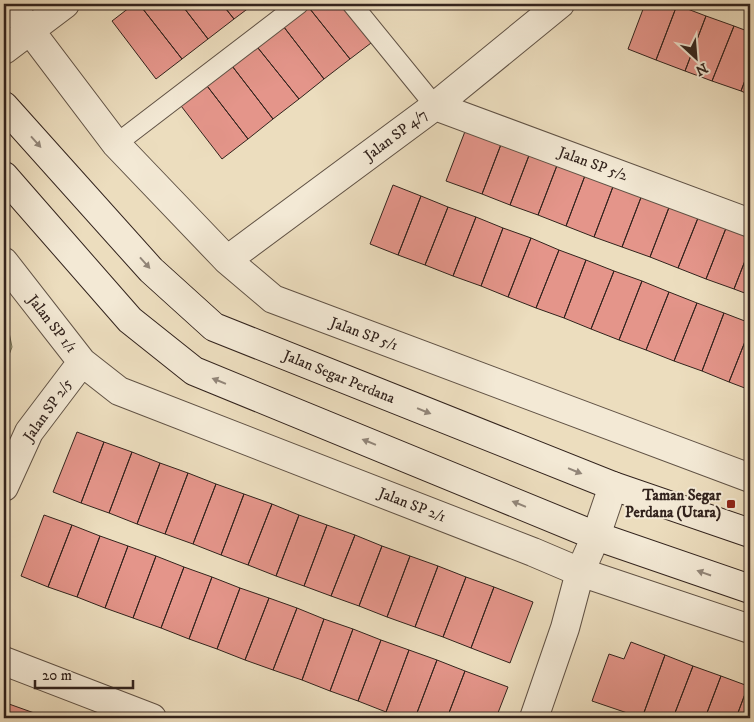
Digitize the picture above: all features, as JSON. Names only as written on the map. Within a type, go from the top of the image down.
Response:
[{"type":"street","name":"Jalan SP 5/1","points":[[10,4],[116,144],[227,260],[273,299],[748,471]]},
{"type":"street","name":"Jalan SP 4/7","points":[[227,260],[435,106],[560,4]]},
{"type":"street","points":[[4,50],[60,8]]},
{"type":"street","name":"Jalan Segar Perdana","points":[[4,106],[150,270],[214,327],[613,486],[750,533]]},
{"type":"street","name":"Jalan SP 5/2","points":[[435,106],[750,223]]},
{"type":"street","points":[[4,176],[130,320],[194,371],[596,536],[750,589]]},
{"type":"street","name":"Jalan SP 1/1","points":[[4,262],[82,362]]},
{"type":"street","name":"Jalan SP 2/5","points":[[4,487],[29,432],[82,362]]},
{"type":"street","name":"Jalan SP 2/1","points":[[82,362],[119,391],[580,572],[750,629]]},
{"type":"street","points":[[534,718],[565,628],[580,572],[596,536],[613,486]]},
{"type":"street","points":[[4,661],[152,718]]},
{"type":"lane","points":[[116,144],[298,4]]},
{"type":"lane","points":[[352,4],[435,106]]},
{"type":"green space","points":[[4,308],[12,347],[4,368]]},
{"type":"building","points":[[134,4],[139,4],[182,59],[156,79],[112,21]]},
{"type":"building","points":[[139,4],[181,4],[208,39],[182,59]]},
{"type":"building","points":[[181,4],[222,4],[234,19],[208,39]]},
{"type":"building","points":[[222,4],[254,4],[234,19]]},
{"type":"building","points":[[306,4],[347,4],[375,40],[350,59]]},
{"type":"building","points":[[306,4],[350,59],[324,79],[280,22]]},
{"type":"building","points":[[645,4],[677,5],[656,60],[628,49]]},
{"type":"building","points":[[677,5],[706,16],[685,71],[656,60]]},
{"type":"building","points":[[706,16],[734,26],[712,81],[685,71]]},
{"type":"building","points":[[280,22],[324,79],[299,99],[254,43]]},
{"type":"building","points":[[734,26],[750,32],[750,67],[741,91],[712,81]]},
{"type":"building","points":[[254,43],[299,99],[273,119],[229,62]]},
{"type":"building","points":[[229,62],[273,119],[248,139],[204,82]]},
{"type":"building","points":[[750,67],[750,95],[741,91]]},
{"type":"building","points":[[204,82],[248,139],[222,159],[178,102]]},
{"type":"building","points":[[469,121],[505,134],[482,194],[446,181]]},
{"type":"building","points":[[505,134],[533,145],[510,205],[482,194]]},
{"type":"building","points":[[533,145],[561,155],[538,215],[510,205]]},
{"type":"building","points":[[561,155],[589,165],[566,226],[538,215]]},
{"type":"building","points":[[589,165],[617,176],[594,237],[566,226]]},
{"type":"building","points":[[617,176],[645,187],[622,247],[594,237]]},
{"type":"building","points":[[393,185],[421,196],[398,255],[370,244]]},
{"type":"building","points":[[645,187],[673,197],[650,257],[622,247]]},
{"type":"building","points":[[421,196],[448,207],[425,265],[398,255]]},
{"type":"building","points":[[673,197],[702,208],[678,268],[650,257]]},
{"type":"building","points":[[448,207],[476,217],[453,276],[425,265]]},
{"type":"building","points":[[702,208],[730,218],[706,279],[678,268]]},
{"type":"building","points":[[476,217],[503,228],[481,286],[453,276]]},
{"type":"building","points":[[730,218],[750,226],[750,248],[734,289],[706,279]]},
{"type":"building","points":[[503,228],[531,238],[508,297],[481,286]]},
{"type":"building","points":[[531,238],[559,250],[536,308],[508,297]]},
{"type":"building","points":[[750,248],[750,295],[734,289]]},
{"type":"building","points":[[559,250],[586,260],[564,318],[536,308]]},
{"type":"building","points":[[586,260],[614,271],[591,329],[564,318]]},
{"type":"building","points":[[614,271],[642,281],[619,340],[591,329]]},
{"type":"building","points":[[642,281],[669,292],[646,350],[619,340]]},
{"type":"building","points":[[669,292],[697,303],[674,361],[646,350]]},
{"type":"building","points":[[697,303],[724,313],[702,371],[674,361]]},
{"type":"building","points":[[724,313],[750,323],[750,329],[729,382],[702,371]]},
{"type":"building","points":[[750,329],[750,390],[729,382]]},
{"type":"building","points":[[77,432],[104,442],[81,503],[53,492]]},
{"type":"building","points":[[104,442],[132,452],[109,513],[81,503]]},
{"type":"building","points":[[132,452],[160,463],[137,524],[109,513]]},
{"type":"building","points":[[160,463],[188,473],[165,534],[137,524]]},
{"type":"building","points":[[188,473],[216,484],[193,544],[165,534]]},
{"type":"building","points":[[216,484],[244,494],[221,555],[193,544]]},
{"type":"building","points":[[244,494],[272,504],[248,565],[221,555]]},
{"type":"building","points":[[272,504],[299,515],[276,576],[248,565]]},
{"type":"building","points":[[44,515],[72,525],[48,587],[21,576]]},
{"type":"building","points":[[299,515],[327,525],[304,586],[276,576]]},
{"type":"building","points":[[72,525],[100,536],[77,597],[48,587]]},
{"type":"building","points":[[327,525],[355,535],[331,596],[304,586]]},
{"type":"building","points":[[355,535],[382,546],[359,606],[331,596]]},
{"type":"building","points":[[100,536],[128,546],[105,608],[77,597]]},
{"type":"building","points":[[128,546],[156,556],[133,618],[105,608]]},
{"type":"building","points":[[382,546],[410,556],[387,617],[359,606]]},
{"type":"building","points":[[156,556],[184,567],[161,628],[133,618]]},
{"type":"building","points":[[410,556],[438,566],[415,627],[387,617]]},
{"type":"building","points":[[438,566],[466,577],[443,637],[415,627]]},
{"type":"building","points":[[184,567],[212,577],[189,639],[161,628]]},
{"type":"building","points":[[212,577],[240,588],[217,649],[189,639]]},
{"type":"building","points":[[466,577],[494,587],[471,648],[443,637]]},
{"type":"building","points":[[494,587],[533,602],[510,663],[471,648]]},
{"type":"building","points":[[240,588],[269,598],[245,660],[217,649]]},
{"type":"building","points":[[269,598],[297,608],[273,670],[245,660]]},
{"type":"building","points":[[297,608],[324,619],[302,680],[273,670]]},
{"type":"building","points":[[324,619],[353,629],[330,691],[302,680]]},
{"type":"building","points":[[353,629],[381,640],[358,701],[330,691]]},
{"type":"building","points":[[381,640],[409,650],[386,712],[358,701]]},
{"type":"building","points":[[631,642],[665,655],[642,718],[592,701],[609,654],[624,659]]},
{"type":"building","points":[[409,650],[437,660],[415,718],[404,718],[386,712]]},
{"type":"building","points":[[665,655],[693,666],[673,718],[642,718]]},
{"type":"building","points":[[437,660],[465,671],[447,718],[415,718]]},
{"type":"building","points":[[693,666],[721,676],[705,718],[673,718]]},
{"type":"building","points":[[465,671],[508,687],[496,718],[447,718]]},
{"type":"building","points":[[721,676],[748,686],[736,718],[705,718]]},
{"type":"building","points":[[748,686],[750,687],[750,718],[736,718]]},
{"type":"building","points":[[9,704],[37,714],[35,718],[4,718]]},
{"type":"place","name":"Taman Segar Perdana (Utara)","points":[[731,504]]}]
